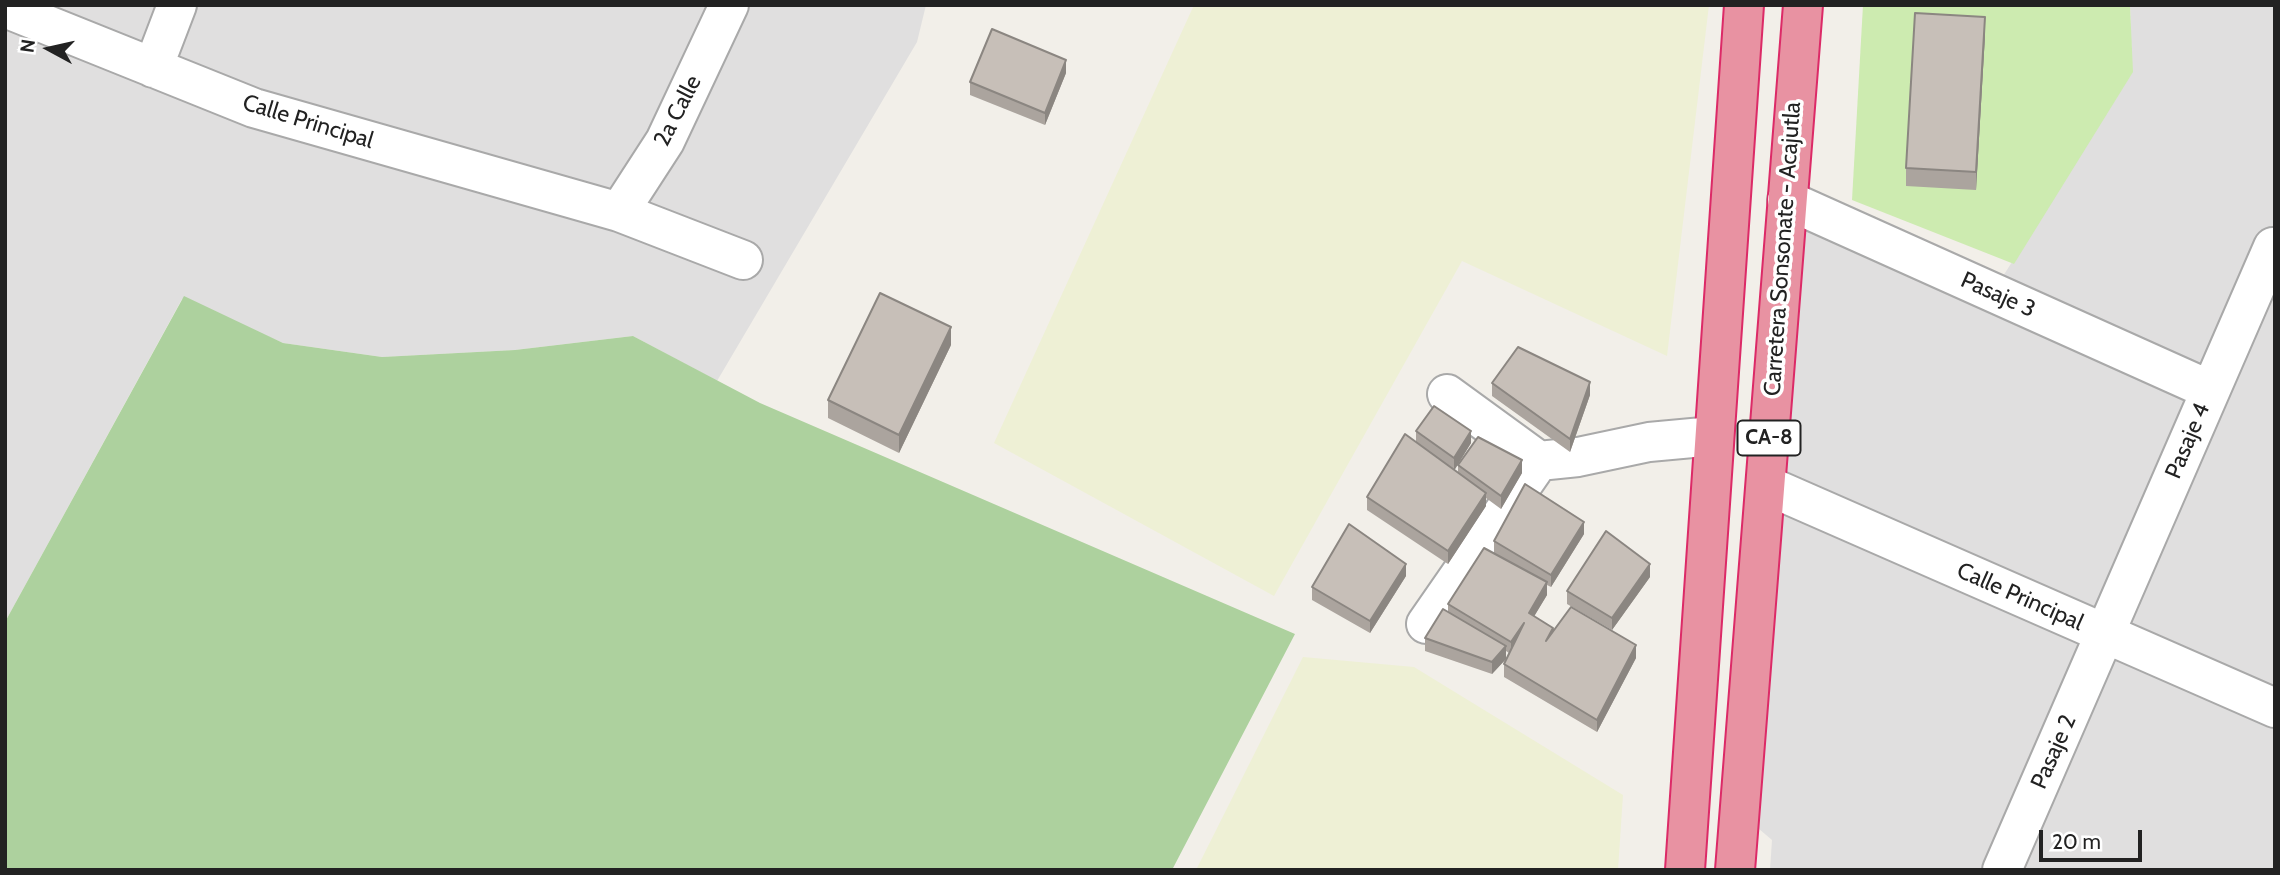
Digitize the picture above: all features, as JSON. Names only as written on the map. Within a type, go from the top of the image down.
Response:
[{"type":"highway","points":[[1685,870],[1744,5]]},
{"type":"highway","name":"Carretera Sonsonate - Acajutla","points":[[1735,870],[1803,5]]},
{"type":"street","points":[[153,68],[177,5]]},
{"type":"street","name":"2a Calle","points":[[619,212],[665,142],[729,5]]},
{"type":"street","name":"Calle Principal","points":[[5,8],[254,108],[619,212],[743,260]]},
{"type":"street","name":"Pasaje 3","points":[[1787,200],[2210,390]]},
{"type":"street","name":"Pasaje 4","points":[[2105,635],[2273,247]]},
{"type":"street","points":[[1447,394],[1539,461],[1558,460],[1649,442],[1714,436]]},
{"type":"street","points":[[1426,624],[1539,461]]},
{"type":"street","name":"Calle Principal","points":[[1766,485],[2275,708]]},
{"type":"street","name":"Pasaje 2","points":[[2002,870],[2105,635]]},
{"type":"shaded area","points":[[5,5],[926,5],[917,42],[717,381],[633,336],[515,350],[382,357],[283,343],[182,299],[5,622]]},
{"type":"shaded area","points":[[2130,5],[2275,5],[2275,870],[1770,870],[1772,840],[1739,812],[1787,200],[1993,292],[2132,72]]},
{"type":"green space","points":[[1194,5],[1709,5],[1667,356],[1462,261],[1274,596],[994,443]]},
{"type":"green space","points":[[1863,5],[2130,5],[2133,72],[2014,264],[1852,200]]},
{"type":"green space","points":[[184,296],[283,343],[382,357],[515,350],[633,336],[760,403],[1295,634],[1172,870],[5,870],[5,622]]},
{"type":"green space","points":[[1303,657],[1414,667],[1623,795],[1618,870],[1196,870]]},
{"type":"building","points":[[1915,13],[1985,17],[1976,172],[1906,168]]},
{"type":"building","points":[[992,29],[1066,60],[1045,113],[970,82]]},
{"type":"building","points":[[880,293],[951,327],[899,435],[828,400]]},
{"type":"building","points":[[1518,347],[1590,382],[1570,439],[1492,383]]},
{"type":"building","points":[[1434,406],[1471,431],[1454,458],[1416,431]]},
{"type":"building","points":[[1405,434],[1486,493],[1448,551],[1367,497]]},
{"type":"building","points":[[1478,437],[1522,460],[1501,496],[1458,465]]},
{"type":"building","points":[[1525,484],[1584,522],[1551,575],[1494,541]]},
{"type":"building","points":[[1349,524],[1406,564],[1370,621],[1312,587]]},
{"type":"building","points":[[1606,531],[1650,564],[1612,618],[1567,591]]},
{"type":"building","points":[[1484,548],[1547,582],[1529,613],[1553,628],[1546,641],[1571,607],[1636,645],[1597,720],[1504,664],[1524,623],[1511,642],[1448,604]]},
{"type":"building","points":[[1443,609],[1506,646],[1492,662],[1425,638]]}]
